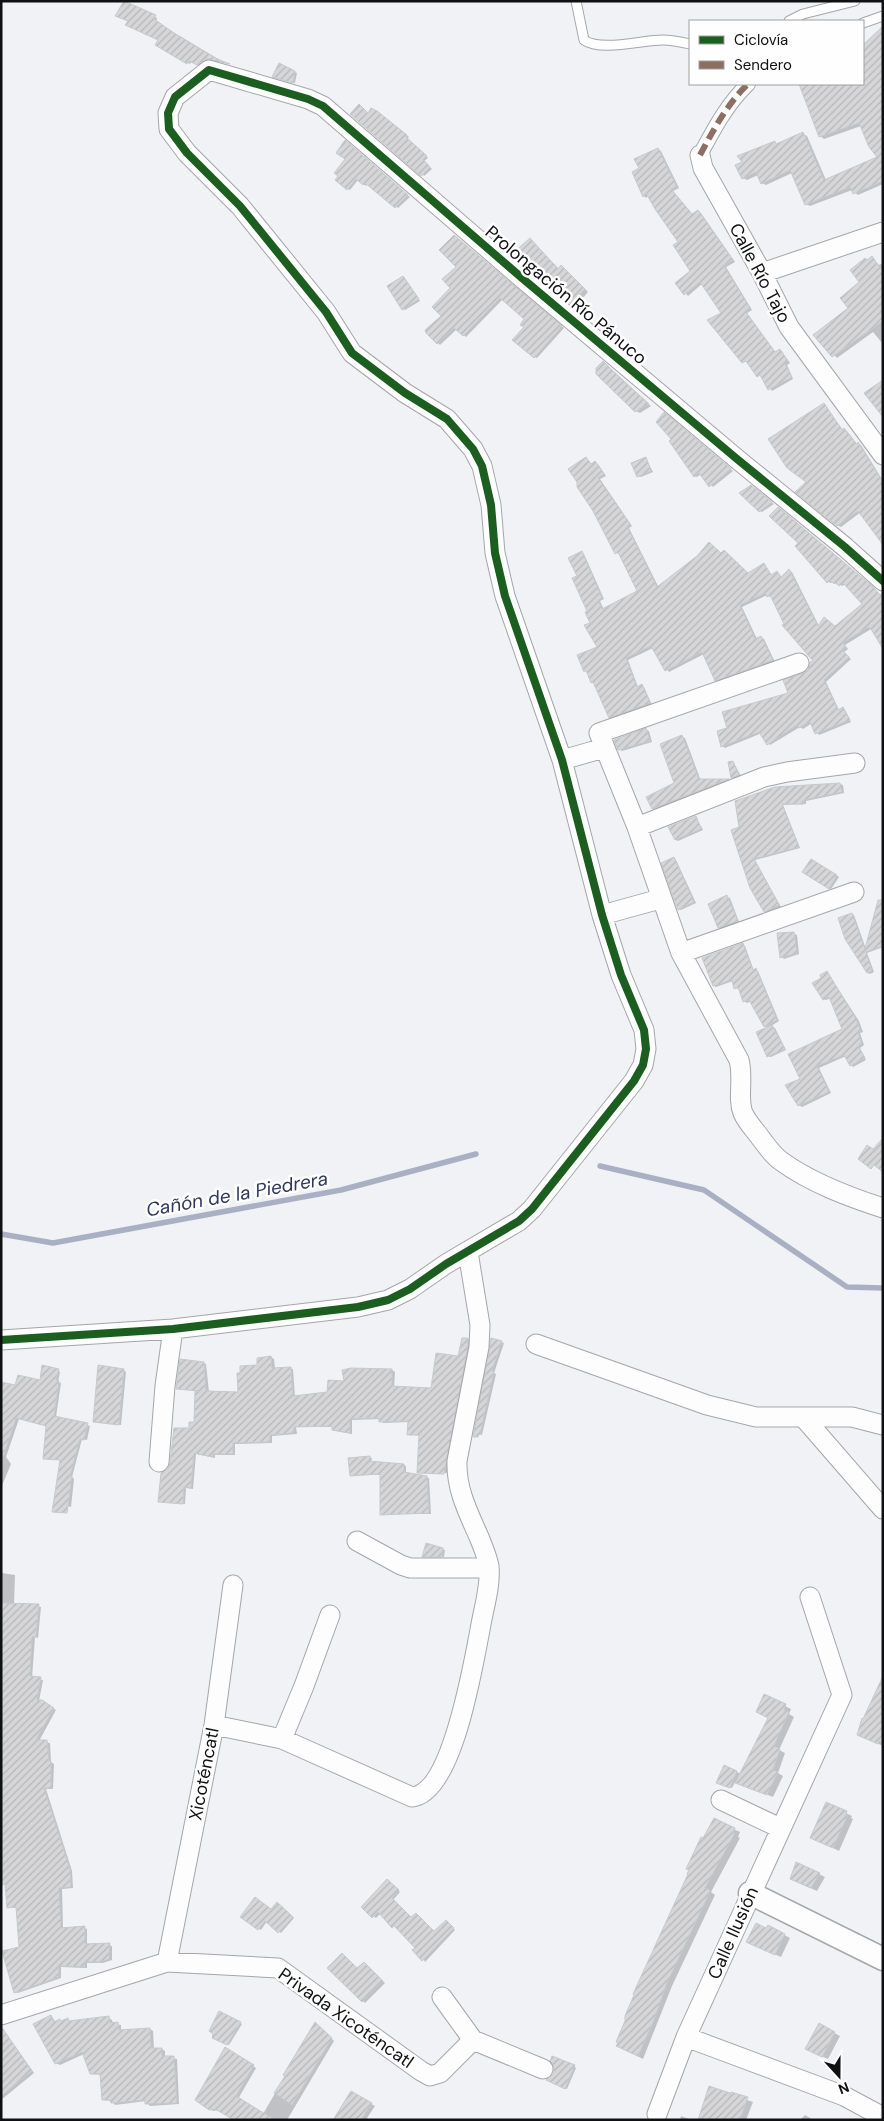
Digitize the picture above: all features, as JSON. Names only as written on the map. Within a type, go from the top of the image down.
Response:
[{"type":"street","name":"Prolongación Río Pánuco","points":[[562,760],[505,596],[495,553],[488,485],[473,449],[447,419],[405,393],[352,353],[326,312],[240,206],[187,153],[169,129],[168,113],[175,96],[209,70],[308,99],[331,112],[522,278],[845,547],[883,581]]},
{"type":"street","name":"Calle Río Tajo","points":[[747,85],[730,103],[700,155],[703,168],[762,273],[789,327],[883,455]]},
{"type":"street","points":[[762,273],[883,232]]},
{"type":"street","points":[[800,664],[598,733],[637,827],[660,899],[681,953],[738,1060],[742,1073],[740,1100],[743,1113],[767,1147],[780,1161],[856,1199],[883,1208]]},
{"type":"street","points":[[1,1340],[173,1329],[358,1307],[388,1300],[410,1289],[446,1264],[502,1232],[532,1209],[634,1081],[643,1065],[646,1049],[644,1030],[621,975],[602,915],[562,760],[604,748]]},
{"type":"street","points":[[637,827],[764,777],[856,763]]},
{"type":"street","points":[[681,953],[854,892]]},
{"type":"street","points":[[602,915],[660,899]]},
{"type":"street","points":[[214,1726],[282,1739],[412,1797],[425,1792],[442,1767],[457,1733],[466,1706],[489,1580],[487,1556],[460,1492],[457,1476],[457,1461],[479,1347],[480,1325],[468,1252]]},
{"type":"street","points":[[159,1462],[165,1386],[173,1329]]},
{"type":"street","points":[[536,1344],[708,1405],[756,1417],[852,1417],[883,1425]]},
{"type":"street","points":[[804,1418],[883,1509]]},
{"type":"street","points":[[357,1540],[401,1565],[410,1568],[489,1568]]},
{"type":"street","name":"Xicoténcatl","points":[[167,1962],[214,1726],[233,1585]]},
{"type":"street","name":"Calle Ilusión","points":[[657,2114],[686,2037],[750,1893],[842,1695],[810,1597]]},
{"type":"street","points":[[282,1739],[330,1615]]},
{"type":"street","points":[[721,1800],[780,1828]]},
{"type":"street","points":[[750,1893],[883,1958]]},
{"type":"street","name":"Privada Xicoténcatl","points":[[1,2015],[167,1962],[278,1968],[430,2076],[440,2073],[473,2040]]},
{"type":"street","points":[[442,1997],[473,2040],[543,2069]]},
{"type":"street","points":[[686,2037],[844,2096],[883,2117]]},
{"type":"lane","points":[[576,1],[584,40],[589,43],[601,45],[663,40],[689,44]]},
{"type":"lane","points":[[791,20],[803,14],[854,1]]},
{"type":"lane","points":[[864,23],[883,16]]},
{"type":"building","points":[[124,1],[156,15],[154,19],[174,33],[217,59],[230,64],[207,59],[197,65],[189,61],[187,64],[155,45],[158,40],[125,25],[128,21],[115,16]]},
{"type":"building","points":[[883,26],[883,181],[853,194],[850,187],[805,205],[790,170],[761,184],[756,172],[742,179],[735,165],[742,162],[737,156],[775,141],[776,144],[803,132],[824,180],[877,157],[869,147],[859,123],[819,137],[799,85],[864,85],[864,44]]},
{"type":"building","points":[[279,63],[295,71],[293,83],[272,77]]},
{"type":"building","points":[[359,104],[368,113],[371,108],[377,111],[407,135],[406,137],[427,156],[423,159],[430,167],[421,176],[350,114]]},
{"type":"building","points":[[345,140],[408,195],[395,208],[365,183],[363,185],[356,179],[347,190],[335,180],[338,176],[334,173],[345,159],[336,153]]},
{"type":"building","points":[[658,148],[677,187],[671,189],[692,214],[698,210],[733,260],[724,266],[750,308],[745,311],[775,352],[780,349],[788,361],[785,364],[792,377],[768,390],[760,375],[757,377],[746,361],[742,363],[707,320],[721,313],[700,282],[684,295],[675,283],[690,271],[673,245],[678,242],[646,193],[643,197],[632,172],[639,168],[634,159]]},
{"type":"building","points":[[454,235],[562,326],[534,358],[512,340],[524,327],[520,325],[524,319],[500,298],[463,336],[454,328],[437,344],[426,333],[425,330],[441,316],[432,307],[450,288],[442,279],[456,267],[439,250]]},
{"type":"building","points":[[530,238],[558,269],[561,265],[585,289],[571,304],[512,254]]},
{"type":"building","points":[[872,256],[883,272],[883,321],[832,357],[813,335],[848,308],[840,298],[859,282],[850,270],[865,258],[867,260]]},
{"type":"building","points":[[403,276],[419,299],[402,310],[387,286]]},
{"type":"building","points":[[603,361],[649,404],[635,412],[596,374],[596,368]]},
{"type":"building","points":[[883,380],[883,417],[864,393]]},
{"type":"building","points":[[824,403],[842,430],[844,428],[856,444],[858,442],[883,482],[883,545],[858,511],[837,526],[795,492],[806,482],[787,468],[768,439]]},
{"type":"building","points":[[664,412],[731,469],[709,487],[699,473],[694,477],[669,441],[671,439],[656,422]]},
{"type":"building","points":[[586,457],[591,464],[595,461],[604,474],[598,478],[630,524],[627,526],[657,587],[697,556],[709,542],[721,553],[724,550],[748,573],[764,563],[771,575],[777,571],[781,577],[789,569],[818,626],[824,617],[835,626],[862,604],[843,583],[839,586],[836,582],[834,584],[830,580],[827,583],[795,546],[798,543],[769,516],[778,507],[872,586],[883,598],[883,649],[868,627],[843,643],[846,648],[842,650],[849,657],[824,680],[838,710],[843,707],[850,720],[815,734],[810,722],[799,728],[797,725],[767,745],[759,732],[721,747],[717,731],[727,728],[722,712],[788,693],[783,680],[808,670],[810,662],[813,661],[782,625],[784,624],[770,595],[767,597],[765,593],[740,605],[755,639],[761,636],[773,660],[715,681],[702,652],[665,671],[651,646],[626,658],[637,687],[642,684],[650,703],[609,718],[593,682],[591,683],[586,670],[584,672],[577,655],[597,647],[584,625],[590,623],[585,612],[587,611],[572,578],[577,576],[568,558],[582,551],[602,598],[598,600],[602,609],[637,591],[618,552],[615,554],[593,511],[577,487],[577,482],[568,469]]},
{"type":"building","points":[[646,457],[651,471],[637,477],[631,463]]},
{"type":"building","points":[[751,485],[772,502],[759,512],[739,493]]},
{"type":"building","points":[[646,728],[650,741],[618,750],[614,740]]},
{"type":"building","points":[[682,735],[699,779],[729,779],[652,809],[646,797],[674,783],[660,744]]},
{"type":"building","points":[[733,761],[739,775],[731,778],[728,762]]},
{"type":"building","points":[[840,783],[842,792],[804,800],[804,804],[782,804],[799,847],[754,859],[779,905],[764,912],[750,888],[731,830],[739,827],[735,801],[775,787]]},
{"type":"building","points":[[696,816],[701,829],[675,840],[668,827]]},
{"type":"building","points":[[674,857],[694,902],[678,910],[661,863]]},
{"type":"building","points":[[811,859],[837,875],[829,889],[802,872]]},
{"type":"building","points":[[727,895],[738,921],[718,928],[708,904]]},
{"type":"building","points":[[878,900],[883,900],[883,946],[866,952],[872,971],[867,973],[845,939],[838,918],[852,913],[865,949]]},
{"type":"building","points":[[794,932],[797,953],[780,958],[777,933]]},
{"type":"building","points":[[743,943],[753,970],[756,968],[777,1020],[764,1027],[749,1000],[743,1002],[738,987],[734,989],[732,980],[713,986],[702,958]]},
{"type":"building","points":[[827,971],[856,1019],[861,1031],[858,1032],[862,1044],[858,1046],[865,1058],[850,1066],[844,1055],[817,1066],[829,1092],[798,1106],[785,1085],[800,1079],[788,1054],[842,1029],[829,997],[823,1000],[812,983],[821,978],[820,975]]},
{"type":"building","points":[[772,1025],[785,1049],[767,1057],[756,1032]]},
{"type":"building","points":[[883,1138],[883,1172],[874,1165],[871,1169],[858,1159],[867,1145],[873,1149]]},
{"type":"building","points":[[462,1338],[468,1338],[468,1346],[444,1474],[417,1473],[419,1435],[407,1435],[408,1421],[379,1422],[379,1418],[350,1419],[350,1433],[332,1430],[332,1426],[294,1427],[294,1433],[270,1435],[270,1442],[233,1443],[233,1454],[213,1454],[213,1457],[194,1453],[191,1488],[184,1487],[183,1504],[158,1502],[161,1473],[168,1469],[170,1463],[174,1428],[189,1428],[189,1422],[194,1422],[195,1391],[199,1391],[176,1389],[180,1359],[204,1362],[206,1391],[238,1392],[237,1373],[240,1373],[240,1366],[257,1365],[257,1358],[271,1356],[272,1368],[291,1367],[293,1396],[327,1392],[328,1380],[344,1381],[342,1370],[351,1368],[392,1369],[392,1386],[431,1388],[436,1353],[458,1356]]},
{"type":"building","points":[[491,1338],[502,1341],[492,1371],[494,1371],[480,1435],[477,1434],[476,1437],[473,1437]]},
{"type":"building","points":[[42,1365],[59,1369],[56,1380],[59,1381],[54,1416],[88,1423],[84,1440],[80,1439],[70,1476],[72,1476],[67,1513],[52,1512],[60,1460],[43,1459],[46,1426],[16,1418],[4,1455],[1,1455],[1,1382],[15,1385],[18,1375],[40,1380]]},
{"type":"building","points":[[98,1365],[124,1369],[119,1425],[93,1422]]},
{"type":"building","points":[[370,1456],[369,1461],[404,1464],[404,1472],[427,1476],[429,1513],[380,1515],[380,1474],[350,1476],[348,1458]]},
{"type":"building","points":[[426,1543],[443,1548],[442,1557],[422,1557]]},
{"type":"building","points":[[1,1603],[39,1604],[36,1637],[32,1637],[30,1676],[41,1677],[37,1700],[42,1700],[54,1708],[36,1740],[47,1740],[49,1761],[51,1761],[51,1788],[44,1788],[70,1869],[71,1887],[59,1888],[61,1928],[85,1926],[85,1944],[110,1943],[109,1959],[100,1962],[85,1962],[85,1967],[59,1966],[59,1977],[14,1993],[2,1951],[19,1947],[16,1907],[7,1908],[5,1884],[1,1885]]},
{"type":"building","points":[[883,1676],[883,1742],[879,1741],[878,1744],[857,1735],[862,1718]]},
{"type":"building","points":[[764,1694],[786,1704],[784,1710],[789,1712],[774,1746],[780,1749],[773,1770],[778,1772],[767,1795],[735,1783],[768,1718],[756,1712]]},
{"type":"building","points":[[724,1765],[737,1771],[730,1788],[716,1783]]},
{"type":"building","points":[[826,1802],[847,1811],[846,1814],[848,1815],[833,1848],[810,1838]]},
{"type":"building","points":[[714,1818],[735,1828],[733,1833],[735,1833],[705,1888],[710,1890],[709,1894],[667,1983],[654,2020],[638,2056],[616,2046],[618,2043],[616,2042],[633,1994],[688,1874],[689,1870],[686,1869],[701,1837],[703,1838]]},
{"type":"building","points":[[796,1862],[820,1873],[811,1888],[790,1879]]},
{"type":"building","points":[[387,1879],[399,1890],[392,1898],[411,1917],[416,1913],[434,1931],[446,1920],[454,1928],[422,1961],[412,1950],[415,1948],[394,1926],[392,1928],[378,1912],[372,1918],[361,1907]]},
{"type":"building","points":[[255,1897],[271,1909],[277,1902],[293,1917],[278,1933],[265,1921],[258,1930],[240,1917]]},
{"type":"building","points":[[756,1923],[766,1928],[768,1925],[785,1934],[775,1955],[746,1942]]},
{"type":"building","points":[[342,1953],[357,1968],[364,1962],[383,1981],[362,2002],[327,1968]]},
{"type":"building","points":[[219,2011],[241,2022],[227,2045],[212,2038],[213,2034],[209,2031]]},
{"type":"building","points":[[51,2015],[54,2022],[68,2018],[69,2021],[109,2016],[110,2023],[118,2022],[119,2030],[150,2028],[151,2048],[162,2048],[162,2056],[174,2056],[177,2103],[145,2104],[145,2100],[111,2103],[110,2100],[102,2100],[100,2074],[90,2074],[82,2052],[55,2064],[33,2024]]},
{"type":"building","points":[[315,2022],[332,2038],[292,2105],[274,2093]]},
{"type":"building","points":[[819,2023],[835,2032],[822,2057],[805,2049]]},
{"type":"building","points":[[1,2026],[32,2071],[1,2096]]},
{"type":"building","points":[[225,2047],[254,2065],[236,2096],[275,2120],[234,2120],[215,2109],[209,2110],[195,2100]]},
{"type":"building","points":[[552,2056],[575,2065],[565,2089],[546,2080],[554,2073],[554,2067],[550,2061]]},
{"type":"building","points":[[709,2086],[730,2093],[729,2097],[731,2092],[748,2097],[740,2120],[698,2120]]},
{"type":"building","points":[[351,2091],[372,2103],[361,2120],[333,2120]]},
{"type":"waterway","name":"Cañón de la Piedrera","points":[[1,1234],[53,1243],[341,1190],[476,1154]]},
{"type":"waterway","name":"Cañón de la Piedrera","points":[[600,1166],[704,1190],[847,1287],[883,1288]]},
{"type":"marked path","points":[[700,155],[727,108],[747,85]]},
{"type":"cycle path","points":[[1,1340],[173,1329],[358,1307],[388,1300],[410,1289],[446,1264],[519,1221],[532,1209],[634,1081],[643,1065],[646,1049],[644,1030],[621,975],[602,915],[562,760],[505,596],[495,553],[491,505],[482,466],[473,449],[447,419],[405,393],[352,353],[326,312],[240,206],[187,153],[169,129],[168,113],[175,97],[209,70],[308,99],[323,106],[522,278],[845,547],[883,581]]}]
